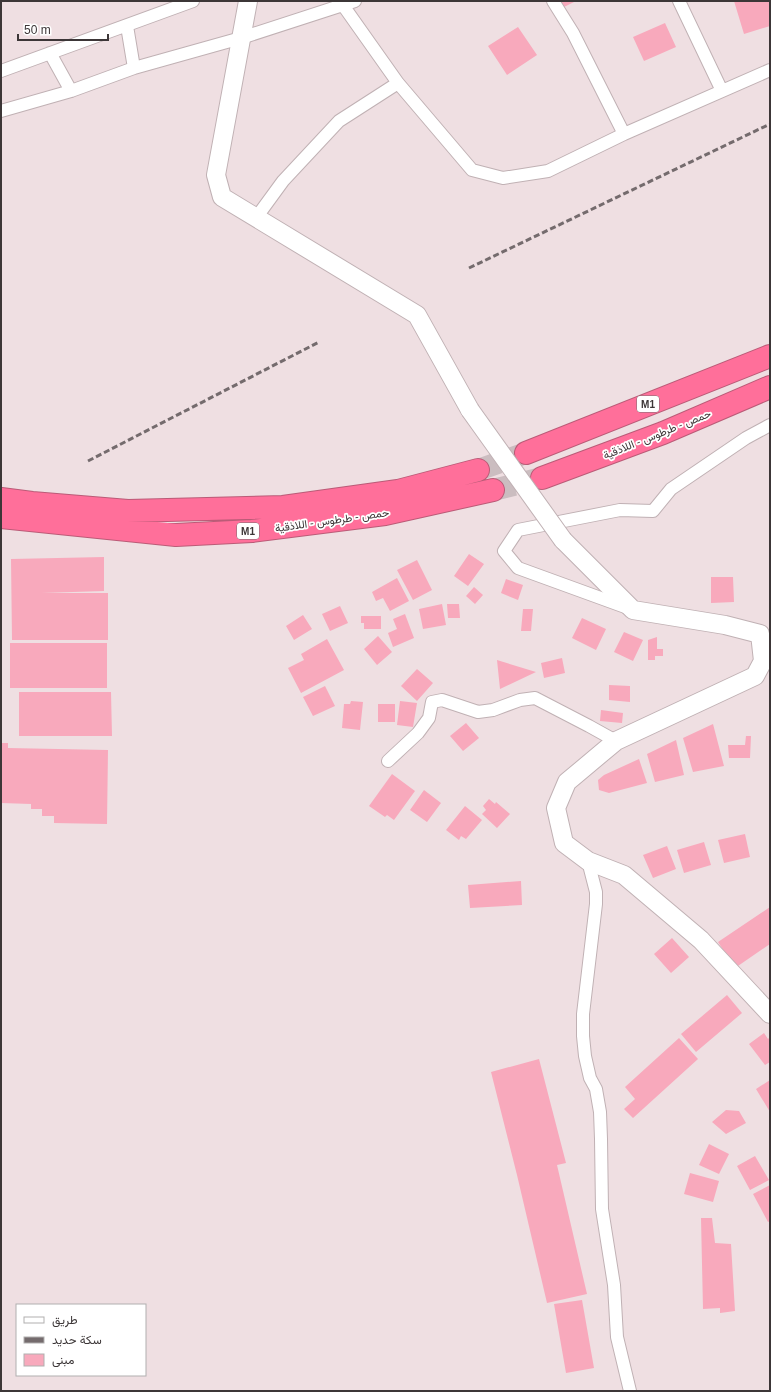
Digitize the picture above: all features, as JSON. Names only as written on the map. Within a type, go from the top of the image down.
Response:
[{"type":"highway","name":"M1","points":[[526,453],[770,356]]},
{"type":"highway","name":"حمص - طرطوس - اللاذقية","points":[[542,478],[663,433],[770,387]]},
{"type":"highway","name":"حمص - طرطوس - اللاذقية","points":[[1,499],[32,504],[128,511],[283,507],[398,491],[478,470]]},
{"type":"highway","name":"حمص - طرطوس - اللاذقية","points":[[1,517],[176,535],[252,531],[385,514],[493,490]]},
{"type":"main road","points":[[248,1],[216,175],[222,197],[417,315],[470,410],[563,540],[633,610],[725,625],[760,634],[763,661],[755,676],[616,741],[567,782],[556,808],[564,844],[588,861],[624,875],[701,940],[770,1014]]},
{"type":"street","points":[[1,71],[193,1]]},
{"type":"street","points":[[1,111],[71,91],[134,68],[241,38],[342,3],[355,1]]},
{"type":"street","points":[[553,1],[574,34],[624,134]]},
{"type":"street","points":[[679,1],[722,91]]},
{"type":"street","points":[[342,3],[398,83],[472,170],[503,178],[548,171],[624,134],[770,70]]},
{"type":"street","points":[[127,26],[134,68]]},
{"type":"street","points":[[50,53],[71,91]]},
{"type":"street","points":[[256,218],[283,181],[339,121],[398,83]]},
{"type":"street","points":[[633,610],[518,568],[504,551],[518,530],[620,510],[653,511],[671,489],[746,438],[770,425]]},
{"type":"street","points":[[388,760],[418,733],[429,718],[432,702],[442,700],[478,712],[493,710],[520,700],[535,698],[616,741]]},
{"type":"street","points":[[588,861],[596,892],[596,904],[583,1036],[585,1056],[590,1078],[596,1089],[600,1112],[602,1139],[602,1209],[614,1285],[617,1337],[630,1391]]},
{"type":"building","points":[[559,1],[576,1],[562,8]]},
{"type":"building","points":[[734,1],[770,1],[770,26],[744,34]]},
{"type":"building","points":[[665,23],[676,47],[644,61],[633,37]]},
{"type":"building","points":[[518,27],[537,55],[507,75],[488,46]]},
{"type":"building","points":[[469,554],[484,564],[468,586],[454,576]]},
{"type":"building","points":[[104,557],[104,591],[42,593],[108,593],[108,640],[12,640],[11,559]]},
{"type":"building","points":[[417,560],[432,590],[413,600],[397,570]]},
{"type":"building","points":[[711,577],[733,577],[734,602],[711,603]]},
{"type":"building","points":[[397,578],[409,601],[390,611],[383,598],[376,601],[372,592]]},
{"type":"building","points":[[506,579],[523,585],[518,600],[501,593]]},
{"type":"building","points":[[474,587],[483,595],[475,604],[466,596]]},
{"type":"building","points":[[442,604],[446,625],[423,629],[419,609]]},
{"type":"building","points":[[447,604],[459,604],[460,618],[448,618]]},
{"type":"building","points":[[340,606],[348,623],[330,631],[322,614]]},
{"type":"building","points":[[523,609],[533,609],[531,631],[521,631]]},
{"type":"building","points":[[405,614],[414,638],[393,647],[388,633],[397,629],[393,619]]},
{"type":"building","points":[[303,615],[312,629],[294,640],[286,626]]},
{"type":"building","points":[[361,616],[381,616],[381,629],[364,629],[364,623],[361,623]]},
{"type":"building","points":[[582,618],[606,629],[596,650],[572,638]]},
{"type":"building","points":[[624,632],[643,640],[633,661],[614,652]]},
{"type":"building","points":[[378,636],[392,652],[377,665],[364,649]]},
{"type":"building","points":[[657,637],[657,649],[663,649],[663,656],[655,656],[655,660],[648,660],[648,640]]},
{"type":"building","points":[[327,639],[344,670],[301,693],[288,668],[304,660],[301,654]]},
{"type":"building","points":[[10,643],[107,643],[107,688],[10,688]]},
{"type":"building","points":[[562,658],[565,673],[544,678],[541,663]]},
{"type":"building","points":[[497,660],[536,672],[500,689]]},
{"type":"building","points":[[417,669],[433,683],[417,701],[401,686]]},
{"type":"building","points":[[609,685],[630,686],[630,702],[609,700]]},
{"type":"building","points":[[325,686],[335,706],[313,716],[303,697]]},
{"type":"building","points":[[19,692],[111,692],[112,736],[19,736]]},
{"type":"building","points":[[351,701],[363,702],[360,730],[342,728],[344,704],[350,704]]},
{"type":"building","points":[[400,701],[417,703],[413,727],[397,725]]},
{"type":"building","points":[[378,704],[395,704],[395,722],[378,722]]},
{"type":"building","points":[[601,710],[623,713],[622,723],[600,721]]},
{"type":"building","points":[[466,723],[479,738],[463,751],[450,736]]},
{"type":"building","points":[[713,724],[724,766],[693,772],[683,738]]},
{"type":"building","points":[[746,736],[751,736],[750,758],[729,758],[728,745],[745,745]]},
{"type":"building","points":[[676,740],[684,775],[655,782],[647,754]]},
{"type":"building","points":[[1,743],[8,743],[8,748],[108,750],[107,824],[54,823],[54,816],[42,816],[42,809],[31,809],[31,804],[1,803]]},
{"type":"building","points":[[639,759],[647,783],[609,793],[599,790],[598,780],[604,775]]},
{"type":"building","points":[[392,774],[415,791],[394,820],[387,815],[385,817],[369,806]]},
{"type":"building","points":[[424,790],[441,803],[427,822],[410,810]]},
{"type":"building","points":[[489,799],[495,804],[496,802],[510,814],[497,828],[482,814],[486,810],[483,806]]},
{"type":"building","points":[[465,806],[482,820],[466,839],[461,836],[459,840],[446,830]]},
{"type":"building","points":[[745,834],[750,857],[724,863],[718,840]]},
{"type":"building","points":[[704,842],[711,865],[684,873],[677,850]]},
{"type":"building","points":[[667,846],[676,869],[653,878],[643,855]]},
{"type":"building","points":[[521,881],[522,905],[470,908],[468,885]]},
{"type":"building","points":[[770,907],[770,944],[735,968],[718,942]]},
{"type":"building","points":[[672,938],[689,957],[671,973],[654,954]]},
{"type":"building","points":[[727,995],[742,1013],[696,1052],[681,1034]]},
{"type":"building","points":[[764,1033],[768,1039],[770,1037],[770,1062],[765,1065],[749,1044]]},
{"type":"building","points":[[679,1038],[698,1059],[633,1118],[624,1109],[635,1099],[625,1087]]},
{"type":"building","points":[[539,1059],[566,1163],[557,1165],[587,1294],[547,1303],[491,1072]]},
{"type":"building","points":[[770,1080],[770,1112],[756,1089]]},
{"type":"building","points":[[726,1110],[739,1111],[746,1123],[726,1134],[712,1122]]},
{"type":"building","points":[[709,1144],[729,1154],[719,1174],[699,1165]]},
{"type":"building","points":[[755,1156],[769,1180],[750,1190],[737,1166]]},
{"type":"building","points":[[690,1173],[719,1181],[713,1202],[684,1194]]},
{"type":"building","points":[[770,1185],[770,1221],[768,1222],[753,1194]]},
{"type":"building","points":[[701,1218],[712,1218],[715,1243],[731,1244],[735,1311],[720,1313],[720,1308],[703,1309]]},
{"type":"building","points":[[582,1300],[594,1368],[566,1373],[554,1304]]},
{"type":"tunnel","points":[[478,470],[526,453]]},
{"type":"tunnel","points":[[493,490],[542,478]]},
{"type":"railway","points":[[469,268],[770,124]]},
{"type":"railway","points":[[88,461],[319,342]]}]
